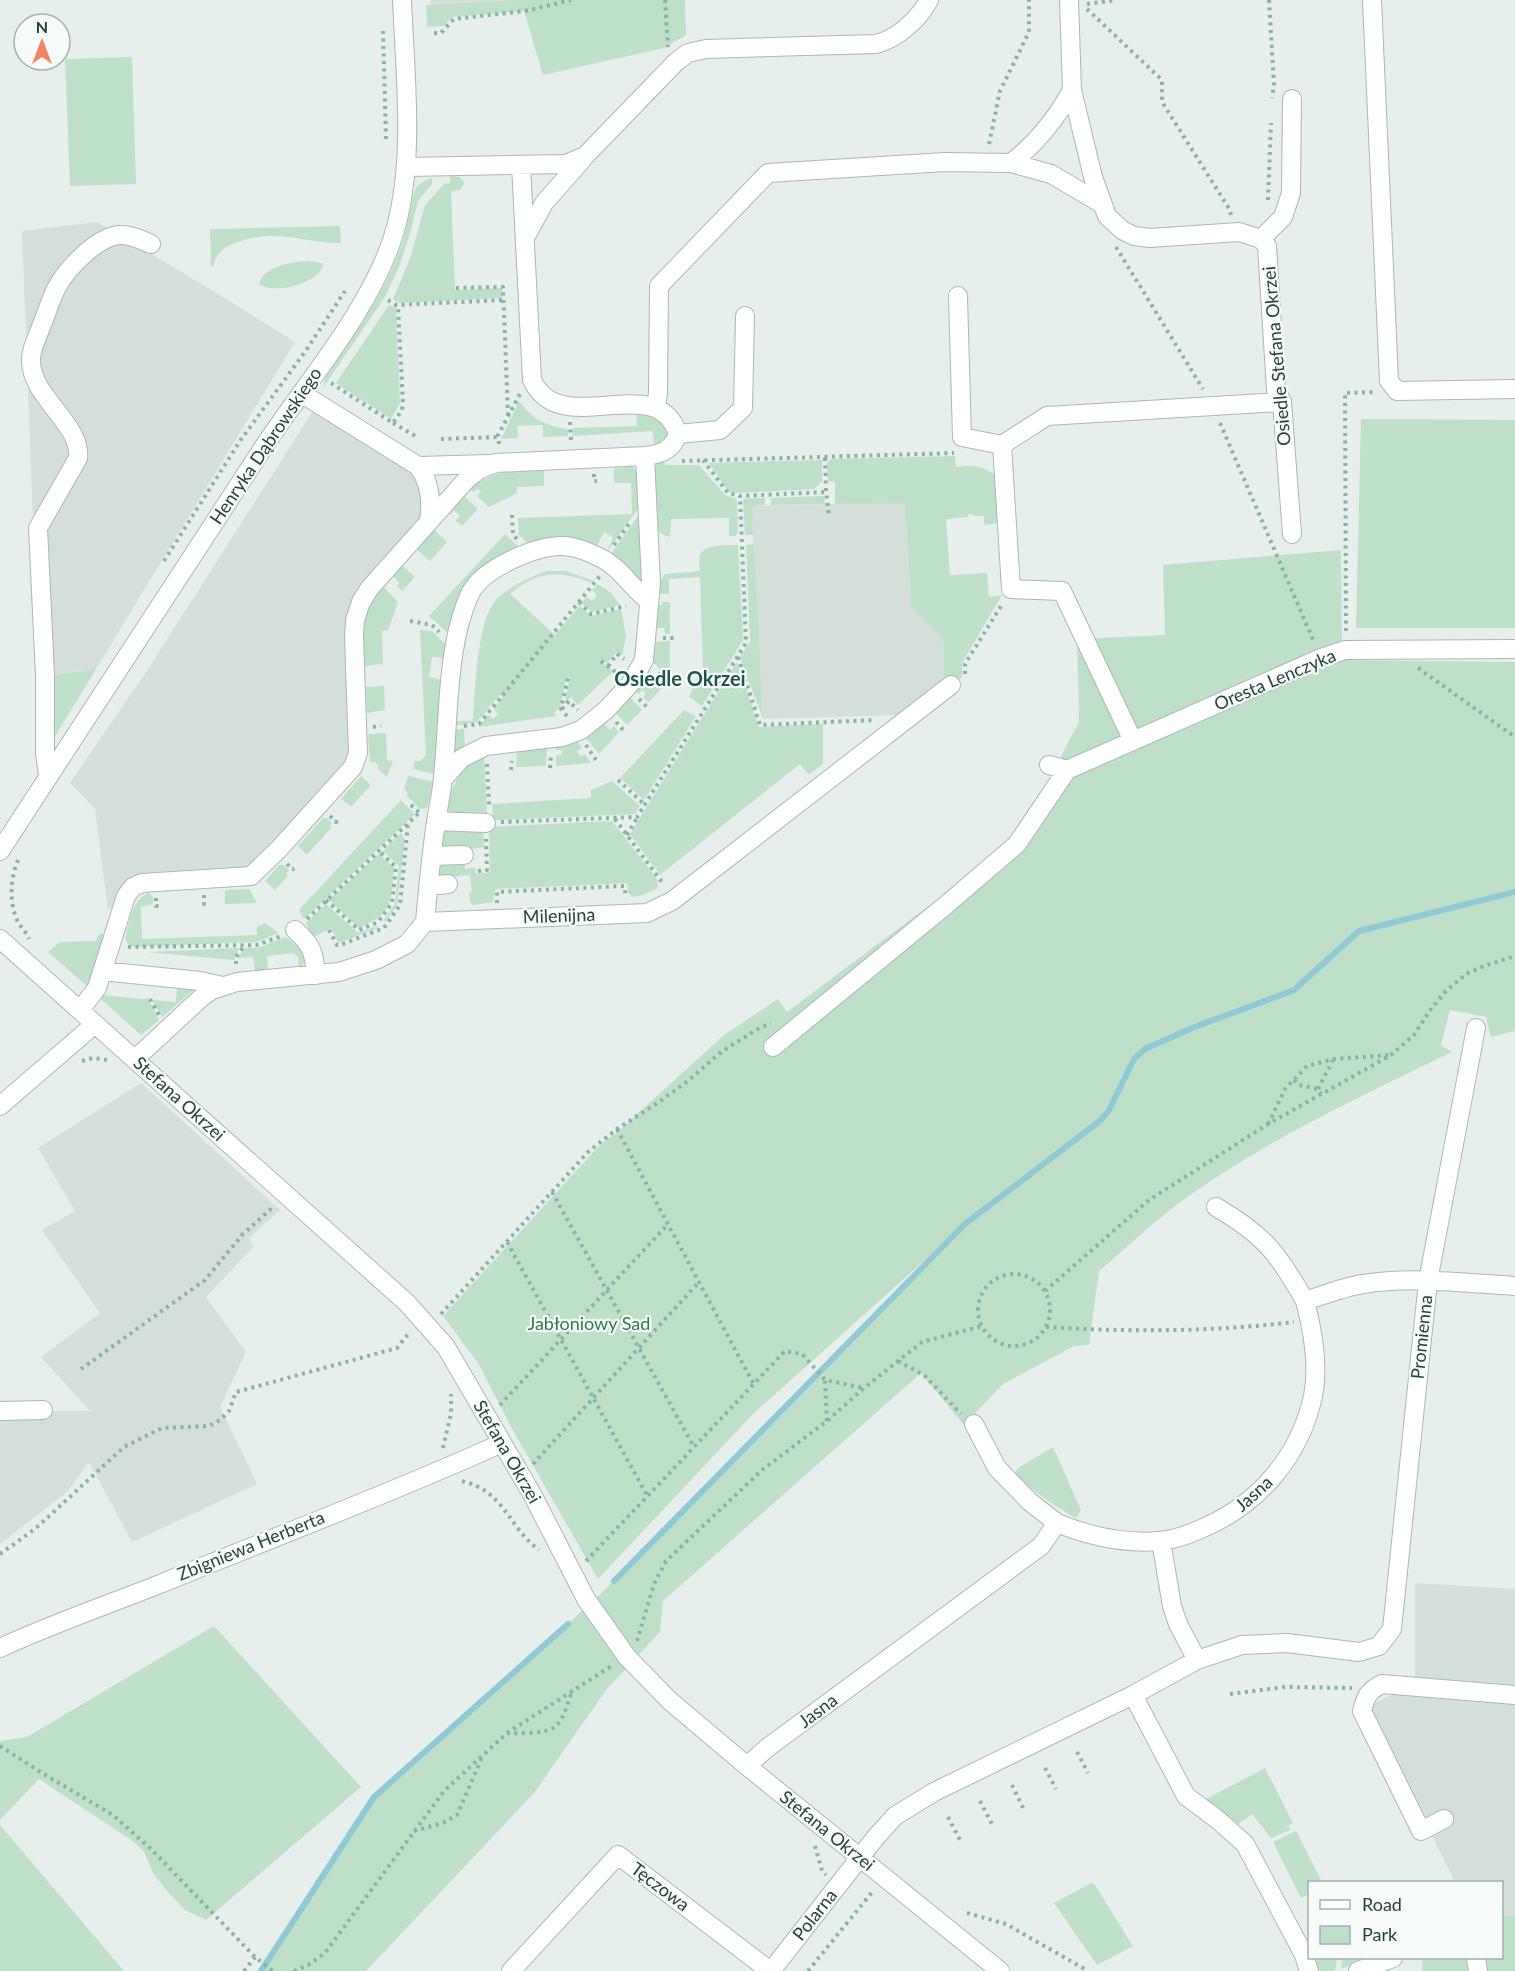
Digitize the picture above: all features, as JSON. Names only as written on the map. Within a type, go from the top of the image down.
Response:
[{"type":"street","name":"Henryka Dąbrowskiego","points":[[4,844],[225,505],[349,324],[378,276],[394,235],[407,167],[402,0]]},
{"type":"street","points":[[526,236],[544,203],[585,156],[676,62],[688,53],[706,49],[876,44],[895,36],[923,12],[928,0]]},
{"type":"street","points":[[1069,0],[1072,90],[1093,177],[1107,216],[1122,230],[1134,236],[1150,238],[1232,232],[1264,236],[1283,217],[1291,192],[1292,99]]},
{"type":"street","points":[[1372,0],[1389,381],[1397,391],[1515,389]]},
{"type":"street","points":[[1011,163],[1031,148],[1060,111],[1072,90]]},
{"type":"street","points":[[407,167],[566,164],[585,156]]},
{"type":"street","points":[[656,407],[659,286],[768,173],[945,162],[1011,163],[1051,174],[1102,204]]},
{"type":"street","points":[[418,466],[645,456],[668,451],[675,443],[678,434],[670,418],[656,407],[640,404],[560,406],[547,400],[537,391],[532,380],[521,165]]},
{"type":"street","points":[[48,775],[45,753],[45,676],[38,528],[78,458],[79,447],[74,434],[61,420],[34,377],[30,362],[36,340],[57,288],[80,258],[109,237],[132,235],[151,244]]},
{"type":"street","name":"Osiedle Stefana Okrzei","points":[[1264,236],[1268,246],[1276,390],[1282,402],[1292,534]]},
{"type":"street","points":[[958,296],[962,437],[1002,445],[1047,416],[1282,402]]},
{"type":"street","points":[[678,434],[720,430],[743,408],[745,315]]},
{"type":"street","points":[[301,393],[418,466],[428,485],[431,507],[429,521]]},
{"type":"street","points":[[1002,445],[1011,589],[1062,591],[1133,741]]},
{"type":"street","points":[[443,779],[462,758],[486,746],[562,737],[581,730],[606,710],[628,687],[644,660],[651,583],[645,456]]},
{"type":"street","points":[[80,1010],[96,988],[126,896],[133,887],[142,883],[251,876],[279,849],[353,767],[358,753],[354,637],[356,620],[362,602],[369,589],[467,479],[480,469],[498,463]]},
{"type":"street","points":[[135,1059],[202,997],[223,986],[237,982],[339,972],[376,960],[407,944],[425,922],[443,779],[455,647],[463,613],[473,590],[490,573],[509,561],[547,548],[564,546],[588,552],[607,562],[624,575],[649,601]]},
{"type":"street","name":"Oresta Lenczyka","points":[[1067,770],[1321,658],[1345,650],[1515,650]]},
{"type":"street","name":"Milenijna","points":[[425,922],[647,913],[667,895],[951,685]]},
{"type":"street","points":[[773,1047],[1017,844],[1067,770],[1049,765]]},
{"type":"street","points":[[436,821],[488,823]]},
{"type":"street","points":[[432,856],[464,855]]},
{"type":"street","points":[[429,885],[448,884]]},
{"type":"street","points":[[295,930],[313,950],[316,975]]},
{"type":"street","name":"Stefana Okrzei","points":[[0,939],[135,1059],[277,1202],[407,1303],[428,1326],[446,1347],[532,1494],[586,1599],[627,1657],[670,1701],[747,1766],[1000,1971]]},
{"type":"street","points":[[102,971],[200,981],[223,986]]},
{"type":"street","points":[[0,1106],[95,1024]]},
{"type":"street","name":"Promienna","points":[[1379,1646],[1392,1629],[1428,1281],[1476,1028]]},
{"type":"street","name":"Jasna","points":[[974,1424],[997,1468],[1030,1502],[1057,1523],[1107,1539],[1161,1541],[1191,1533],[1223,1519],[1256,1496],[1282,1467],[1302,1431],[1313,1395],[1315,1359],[1310,1320],[1305,1301],[1283,1262],[1243,1222],[1216,1207]]},
{"type":"street","points":[[1305,1301],[1362,1284],[1428,1281],[1515,1286]]},
{"type":"street","points":[[0,1411],[43,1410]]},
{"type":"street","name":"Zbigniewa Herberta","points":[[0,1648],[449,1467],[502,1443]]},
{"type":"street","name":"Jasna","points":[[747,1766],[767,1748],[1041,1546],[1057,1523]]},
{"type":"street","points":[[1161,1541],[1172,1606],[1178,1624],[1197,1660]]},
{"type":"street","name":"Polarna","points":[[770,1971],[895,1816],[934,1792],[1133,1695],[1197,1660],[1242,1645],[1287,1643],[1359,1652],[1379,1646]]},
{"type":"street","points":[[1444,1819],[1421,1831],[1362,1711],[1366,1695],[1371,1689],[1382,1684],[1515,1695]]},
{"type":"street","points":[[1133,1695],[1186,1796],[1245,1844],[1304,1955],[1309,1971]]},
{"type":"street","name":"Tęczowa","points":[[511,1971],[618,1855],[770,1971]]},
{"type":"street","points":[[1358,1971],[1390,1959]]},
{"type":"path","points":[[434,33],[441,33],[454,19],[525,11],[571,0]]},
{"type":"path","points":[[665,0],[667,46],[676,62]]},
{"type":"path","points":[[985,163],[1000,91],[1029,32],[1029,0]]},
{"type":"path","points":[[1116,0],[1082,4],[1162,80],[1162,102],[1230,210],[1232,232]]},
{"type":"path","points":[[1269,0],[1274,85],[1272,104]]},
{"type":"path","points":[[384,24],[386,144]]},
{"type":"path","points":[[1264,236],[1271,116]]},
{"type":"path","points":[[1114,243],[1213,406],[1321,658]]},
{"type":"path","points":[[456,288],[503,287],[508,416],[498,436],[498,463]]},
{"type":"path","points":[[158,571],[240,441],[346,291]]},
{"type":"path","points":[[388,300],[398,306],[403,404],[402,410],[393,423]]},
{"type":"path","points":[[396,305],[504,300]]},
{"type":"path","points":[[332,383],[417,437]]},
{"type":"path","points":[[1347,616],[1345,393],[1397,391]]},
{"type":"path","points":[[569,406],[572,459]]},
{"type":"path","points":[[441,440],[498,436]]},
{"type":"path","points":[[668,451],[678,461],[955,453],[969,439]]},
{"type":"path","points":[[825,458],[826,492],[830,514]]},
{"type":"path","points":[[703,460],[728,493],[740,496],[826,492]]},
{"type":"path","points":[[627,835],[746,643],[740,496]]},
{"type":"path","points":[[447,729],[479,724],[579,602],[647,499]]},
{"type":"path","points":[[951,685],[965,679],[965,664],[1011,589]]},
{"type":"path","points":[[579,602],[591,614],[649,601]]},
{"type":"path","points":[[410,621],[432,625],[455,647]]},
{"type":"path","points":[[1407,649],[1418,668],[1515,737]]},
{"type":"path","points":[[738,657],[760,725],[908,719]]},
{"type":"path","points":[[568,678],[561,709],[581,730]]},
{"type":"path","points":[[478,871],[487,870],[486,746]]},
{"type":"path","points":[[618,780],[645,805]]},
{"type":"path","points":[[488,823],[637,817]]},
{"type":"path","points":[[614,818],[663,883],[667,895]]},
{"type":"path","points":[[329,930],[339,945],[384,928],[400,905],[408,823]]},
{"type":"path","points":[[4,844],[24,846],[12,874],[11,891],[18,922],[30,938],[16,953]]},
{"type":"path","points":[[326,900],[358,930],[378,922],[392,903],[396,867],[379,851]]},
{"type":"path","points":[[663,883],[667,895]]},
{"type":"path","points":[[492,906],[497,904],[497,892],[624,885],[627,898],[631,900]]},
{"type":"path","points":[[378,922],[384,928]]},
{"type":"path","points":[[239,953],[244,946]]},
{"type":"path","points":[[1045,1291],[1149,1200],[1268,1124],[1391,1055],[1414,1035],[1431,1008],[1455,982],[1466,974],[1515,957]]},
{"type":"path","points":[[440,1315],[588,1152],[617,1129],[688,1081],[721,1052],[761,1027],[785,1020],[807,1019]]},
{"type":"path","points":[[1268,1124],[1285,1089],[1307,1066],[1334,1059],[1391,1055]]},
{"type":"path","points":[[74,1064],[93,1058],[112,1061]]},
{"type":"path","points":[[1318,1089],[1334,1059]]},
{"type":"path","points":[[1294,1080],[1299,1084],[1318,1089],[1321,1094]]},
{"type":"path","points":[[617,1129],[753,1383]]},
{"type":"path","points":[[552,1192],[694,1447]]},
{"type":"path","points":[[81,1369],[205,1280],[242,1235],[277,1202]]},
{"type":"path","points":[[499,1405],[668,1224]]},
{"type":"path","points":[[507,1242],[648,1497]]},
{"type":"path","points":[[1014,1274],[1026,1276],[1037,1282],[1045,1291],[1050,1308],[1046,1327],[1030,1342],[1008,1345],[988,1335],[982,1326],[978,1314],[979,1302],[983,1291],[991,1282],[1002,1276],[1014,1274]]},
{"type":"path","points":[[532,1464],[699,1282]]},
{"type":"path","points":[[1046,1327],[1193,1330],[1310,1320]]},
{"type":"path","points":[[0,1554],[35,1529],[124,1447],[162,1428],[209,1426],[229,1411],[236,1392],[397,1348],[413,1328]]},
{"type":"path","points":[[586,1561],[785,1351],[802,1354],[825,1380],[827,1422]]},
{"type":"path","points":[[898,1361],[924,1375],[965,1418],[974,1424]]},
{"type":"path","points":[[825,1380],[864,1388]]},
{"type":"path","points":[[448,1385],[451,1392],[452,1413],[443,1451],[452,1477],[478,1487],[495,1497],[528,1542],[540,1551]]},
{"type":"path","points":[[452,1413],[458,1410]]},
{"type":"path","points":[[1230,1694],[1285,1687],[1371,1689]]},
{"type":"path","points":[[507,1733],[529,1733],[555,1727],[560,1722],[573,1689]]},
{"type":"path","points":[[0,1746],[114,1815],[151,1849],[255,1957],[273,1971]]},
{"type":"path","points":[[413,1832],[443,1823],[457,1815],[484,1751]]},
{"type":"path","points":[[1077,1752],[1088,1773]]},
{"type":"path","points":[[1045,1768],[1056,1790]]},
{"type":"path","points":[[1012,1785],[1024,1810]]},
{"type":"path","points":[[980,1801],[993,1826]]},
{"type":"path","points":[[948,1817],[961,1842]]},
{"type":"path","points":[[808,1971],[877,1885]]},
{"type":"path","points":[[967,1913],[1006,1924],[1088,1971]]},
{"type":"path","points":[[244,1971],[255,1957]]},
{"type":"shaded area","points":[[431,0],[520,0],[520,1],[431,5]]},
{"type":"shaded area","points":[[97,222],[295,342],[96,669],[39,676],[22,231]]},
{"type":"shaded area","points":[[318,403],[418,466],[431,507],[361,602],[358,753],[258,871],[142,883],[108,910],[95,809],[70,783],[148,669]]},
{"type":"shaded area","points":[[905,502],[911,607],[943,640],[944,677],[896,715],[763,719],[751,506]]},
{"type":"shaded area","points":[[141,1083],[280,1210],[249,1238],[254,1246],[206,1297],[246,1352],[220,1407],[257,1484],[132,1542],[89,1462],[68,1491],[0,1544],[0,1411],[90,1411],[41,1357],[100,1313],[42,1230],[75,1211],[38,1148]]},
{"type":"shaded area","points":[[1415,1583],[1515,1589],[1515,1916],[1503,1916],[1503,1881],[1455,1881],[1368,1707],[1415,1682]]},
{"type":"green space","points":[[520,0],[685,0],[686,35],[664,48],[543,75],[524,11],[452,17],[444,26],[427,27],[426,5]]},
{"type":"green space","points":[[132,57],[136,184],[70,186],[66,72],[72,72],[72,59]]},
{"type":"green space","points":[[450,176],[459,177],[464,184],[460,190],[451,191],[455,290],[502,288],[502,298],[399,303],[393,299],[411,256],[425,205],[444,184],[450,183]]},
{"type":"green space","points":[[432,178],[432,184],[418,201],[399,267],[385,297],[323,388],[325,378],[369,312],[388,278],[403,241],[417,187]]},
{"type":"green space","points":[[340,226],[341,243],[278,236],[252,238],[225,248],[216,258],[213,267],[211,266],[210,229]]},
{"type":"green space","points":[[309,261],[323,265],[320,272],[305,282],[284,288],[266,287],[259,284],[261,278],[272,269],[295,262]]},
{"type":"green space","points":[[389,305],[396,308],[400,403],[391,419],[336,383]]},
{"type":"green space","points":[[519,401],[540,421],[568,429],[568,436],[543,437],[543,425],[517,426],[518,438],[501,439]]},
{"type":"green space","points":[[636,411],[660,420],[668,432],[667,439],[654,446],[653,431],[573,436],[573,428],[637,426]]},
{"type":"green space","points":[[1361,419],[1515,420],[1515,628],[1356,628]]},
{"type":"green space","points":[[955,456],[956,467],[978,467],[997,477],[999,523],[984,525],[984,516],[973,514],[968,514],[968,517],[946,519],[950,575],[987,573],[989,597],[1002,595],[962,663],[962,678],[952,683],[947,676],[944,677],[943,640],[911,607],[905,503],[835,504],[835,482],[828,481],[827,463],[830,459]]},
{"type":"green space","points":[[822,460],[822,481],[814,489],[735,493],[728,491],[709,463]]},
{"type":"green space","points":[[664,462],[665,465],[699,465],[725,495],[737,499],[738,530],[736,536],[729,536],[729,518],[671,519],[670,537],[657,530],[654,467]]},
{"type":"green space","points":[[633,467],[638,473],[640,506],[607,552],[613,537],[604,532],[596,547],[530,545],[519,535],[518,518],[632,514],[631,483],[614,483],[614,468]]},
{"type":"green space","points":[[544,470],[544,486],[517,487],[517,493],[489,507],[477,496],[481,492],[478,489],[473,492],[470,489],[496,474]]},
{"type":"green space","points":[[463,495],[478,509],[462,526],[456,521],[460,516],[454,510],[450,515],[447,512]]},
{"type":"green space","points":[[824,496],[825,504],[771,505],[771,498]]},
{"type":"green space","points":[[765,498],[765,505],[752,506],[753,535],[745,535],[743,499]]},
{"type":"green space","points":[[640,513],[643,579],[641,581],[637,580],[611,554]]},
{"type":"green space","points":[[433,528],[447,542],[430,561],[415,548]]},
{"type":"green space","points":[[505,534],[520,548],[502,556],[449,634],[429,616]]},
{"type":"green space","points":[[754,544],[763,719],[740,657],[750,642],[746,545]]},
{"type":"green space","points":[[738,545],[743,640],[702,706],[689,697],[698,674],[703,674],[700,577],[669,579],[669,594],[656,594],[665,574],[700,571],[699,557],[702,551],[717,546]]},
{"type":"green space","name":"Jabłoniowy Sad","points":[[1341,550],[1342,660],[1515,662],[1515,1031],[1491,1037],[1486,1017],[1450,1010],[1441,1045],[1452,1052],[1345,1104],[1207,1183],[1175,1206],[1099,1271],[1089,1345],[1074,1346],[1003,1384],[964,1425],[921,1373],[663,1601],[660,1632],[606,1690],[534,1793],[366,1971],[261,1971],[374,1797],[614,1581],[955,1233],[753,1414],[598,1579],[511,1427],[478,1363],[443,1316],[598,1147],[724,1035],[778,999],[787,1012],[1003,850],[1038,800],[1079,722],[1077,639],[1165,635],[1163,565]]},
{"type":"green space","points":[[400,564],[415,577],[402,591],[391,573]]},
{"type":"green space","points":[[546,571],[566,571],[594,581],[592,583],[569,576],[549,575],[530,581],[510,594],[555,635],[579,606],[592,616],[621,609],[626,636],[622,656],[617,652],[607,663],[602,660],[601,662],[613,671],[578,705],[571,697],[565,703],[570,677],[566,679],[560,707],[554,713],[556,716],[479,727],[488,715],[493,719],[498,714],[494,709],[503,697],[499,695],[477,722],[453,726],[457,721],[473,721],[478,656],[490,609],[508,590]]},
{"type":"green space","points":[[381,584],[398,602],[388,630],[382,631],[383,664],[365,666],[363,636],[367,607]]},
{"type":"green space","points":[[598,584],[611,593],[620,605],[592,612],[581,603],[587,597],[592,601],[597,595],[592,590]]},
{"type":"green space","points":[[662,602],[670,602],[670,634],[665,634],[664,628],[655,628],[656,605],[662,605]]},
{"type":"green space","points":[[420,630],[432,631],[448,647],[446,658],[432,657],[429,677],[443,680],[435,774],[413,769],[415,761],[421,761],[426,755]]},
{"type":"green space","points":[[670,641],[670,680],[653,662],[655,642]]},
{"type":"green space","points":[[737,662],[759,727],[823,724],[823,764],[809,775],[800,764],[660,875],[630,834]]},
{"type":"green space","points":[[96,669],[45,753],[45,676]]},
{"type":"green space","points":[[648,670],[654,676],[652,679],[665,685],[649,702],[643,698],[646,693],[642,690],[639,694],[636,692]]},
{"type":"green space","points":[[384,686],[385,710],[367,713],[366,687]]},
{"type":"green space","points":[[631,698],[642,710],[627,725],[616,713]]},
{"type":"green space","points":[[684,710],[696,716],[644,800],[620,778]]},
{"type":"green space","points":[[608,719],[605,725],[610,730],[614,726],[619,732],[599,754],[584,736]]},
{"type":"green space","points":[[464,729],[465,747],[452,761],[453,730]]},
{"type":"green space","points":[[386,733],[387,760],[393,761],[387,777],[377,768],[379,766],[374,761],[372,763],[370,761],[368,734]]},
{"type":"green space","points":[[576,740],[582,748],[577,751],[580,756],[585,754],[591,763],[556,766],[556,755],[562,755],[562,750],[556,750],[556,747]]},
{"type":"green space","points":[[547,748],[546,766],[516,767],[517,750]]},
{"type":"green space","points":[[484,754],[487,816],[446,816],[451,792],[462,768]]},
{"type":"green space","points":[[361,776],[371,785],[351,807],[341,799]]},
{"type":"green space","points":[[408,776],[433,782],[427,808],[420,809],[406,795],[408,793],[404,789]]},
{"type":"green space","points":[[612,781],[640,806],[635,814],[496,820],[493,818],[492,804],[591,798],[591,790]]},
{"type":"green space","points":[[401,800],[415,814],[304,919],[299,910]]},
{"type":"green space","points":[[323,818],[327,818],[332,823],[331,828],[307,855],[298,846]]},
{"type":"green space","points":[[612,821],[657,879],[658,888],[632,897],[628,892],[627,883],[495,889],[493,902],[473,905],[470,902],[469,893],[472,892],[470,875],[439,878],[441,859],[464,858],[465,869],[475,868],[476,874],[490,872],[489,827]]},
{"type":"green space","points":[[444,828],[483,828],[484,847],[442,853]]},
{"type":"green space","points":[[401,833],[405,840],[397,905],[385,922],[383,921],[395,904],[399,866],[383,851]]},
{"type":"green space","points":[[379,854],[394,868],[391,898],[384,912],[359,928],[329,900]]},
{"type":"green space","points":[[279,865],[289,870],[286,874],[288,876],[275,890],[265,881]]},
{"type":"green space","points":[[249,889],[257,903],[225,904],[225,890]]},
{"type":"green space","points":[[149,893],[153,897],[153,904],[141,907],[142,939],[257,935],[257,927],[265,923],[279,933],[256,942],[133,947],[127,943],[125,938],[130,919],[138,901]]},
{"type":"green space","points":[[326,904],[358,933],[377,926],[378,928],[341,942],[338,942],[331,928],[313,937],[306,923]]},
{"type":"green space","points":[[108,933],[88,987],[48,952],[60,942],[96,941],[99,934]]},
{"type":"green space","points":[[285,937],[302,949],[305,960],[302,967],[299,967],[298,957],[294,953],[267,956],[268,970],[255,972],[253,957],[238,958],[245,948],[258,948]]},
{"type":"green space","points":[[239,948],[234,960],[147,952]]},
{"type":"green space","points":[[177,987],[194,990],[162,1017],[152,1000],[176,1002]]},
{"type":"green space","points":[[102,995],[148,998],[159,1020],[141,1035],[101,999]]},
{"type":"green space","points":[[1053,1447],[1081,1510],[1076,1518],[1044,1498],[1015,1473],[1018,1468]]},
{"type":"green space","points":[[214,1626],[361,1787],[206,1920],[185,1910],[166,1890],[153,1873],[144,1852],[134,1842],[39,1779],[0,1820],[0,1741],[27,1737]]},
{"type":"green space","points":[[1265,1768],[1293,1823],[1288,1826],[1290,1830],[1271,1838],[1252,1814],[1239,1824],[1204,1800]]},
{"type":"green space","points":[[0,1825],[124,1971],[0,1971]]},
{"type":"green space","points":[[1296,1831],[1321,1881],[1308,1881],[1308,1894],[1301,1898],[1273,1842]]},
{"type":"green space","points":[[1093,1882],[1133,1946],[1097,1965],[1054,1903]]},
{"type":"green space","points":[[1503,1916],[1515,1916],[1515,1971],[1422,1971],[1423,1959],[1503,1959]]},
{"type":"green space","points":[[1321,1959],[1337,1959],[1335,1971],[1320,1971],[1315,1962]]},
{"type":"green space","points":[[1342,1959],[1365,1959],[1341,1969]]},
{"type":"waterway","points":[[614,1581],[965,1224],[1101,1120],[1109,1110],[1134,1059],[1145,1049],[1192,1028],[1294,990],[1359,931],[1515,892]]},
{"type":"waterway","points":[[261,1971],[374,1797],[568,1624]]},
{"type":"district","name":"Osiedle Okrzei","points":[[680,679]]}]
